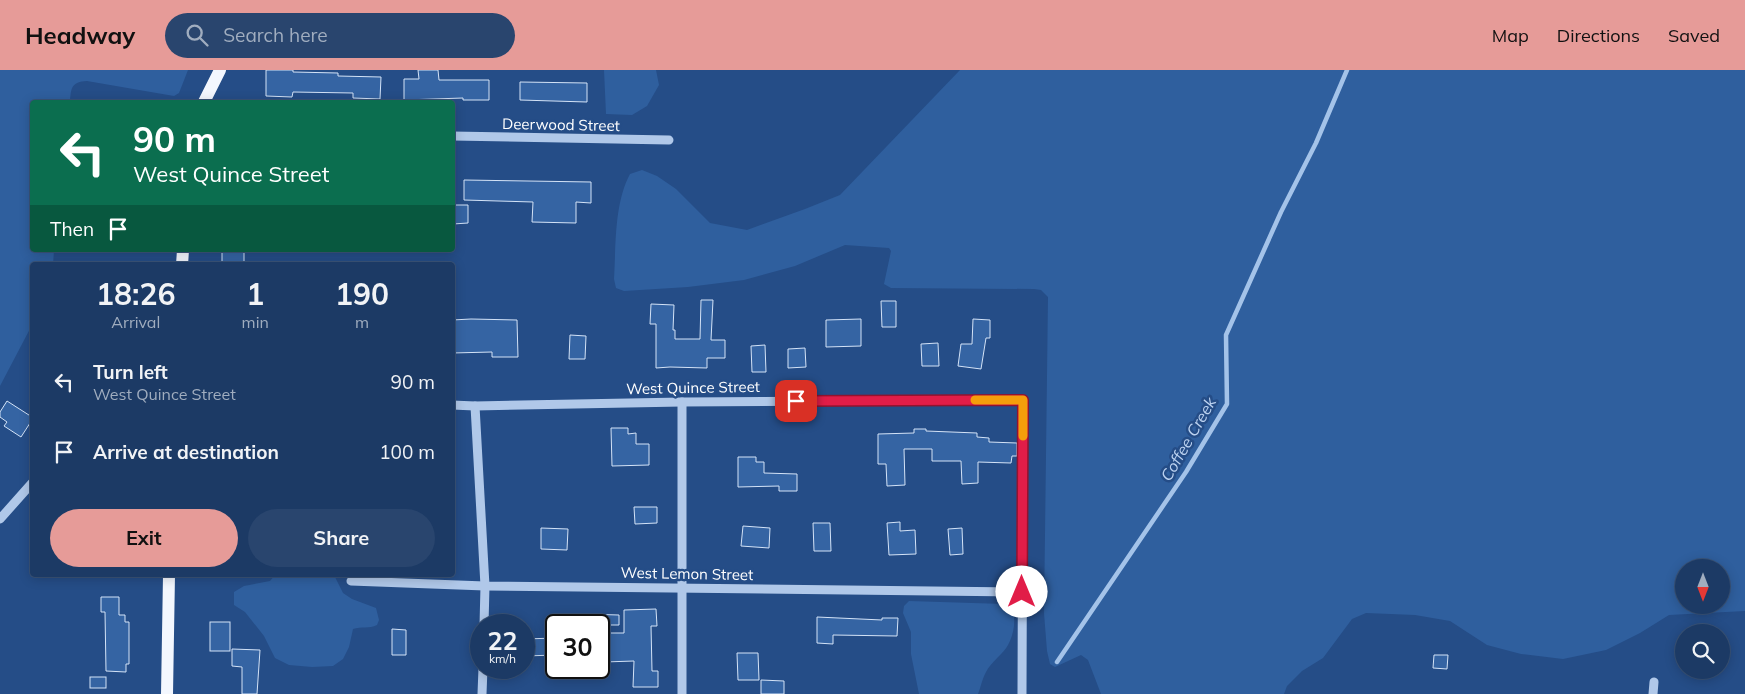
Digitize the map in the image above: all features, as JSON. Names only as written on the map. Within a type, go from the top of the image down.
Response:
[{"type":"main road","points":[[205,100],[220,70]]},
{"type":"main road","points":[[167,694],[169,577]]},
{"type":"street","name":"Deerwood Street","points":[[455,136],[669,140]]},
{"type":"street","name":"West Quince Street","points":[[455,405],[1023,400],[1022,592]]},
{"type":"street","points":[[682,402],[682,694]]},
{"type":"street","points":[[475,406],[485,586],[484,614]]},
{"type":"street","points":[[0,518],[30,485]]},
{"type":"street","name":"West Lemon Street","points":[[351,581],[485,586],[1022,592]]},
{"type":"street","points":[[1022,592],[1022,694]]},
{"type":"street","points":[[482,694],[483,679]]},
{"type":"street","points":[[1653,694],[1654,682]]},
{"type":"shaded area","points":[[0,70],[188,70],[179,93],[174,96],[87,81],[75,84],[70,100],[30,100],[30,252],[54,252],[53,262],[30,262],[30,329],[0,386]]},
{"type":"shaded area","points":[[604,70],[656,70],[659,85],[647,106],[632,115],[606,114]]},
{"type":"shaded area","points":[[960,70],[1745,70],[1745,611],[1730,612],[1730,559],[1675,559],[1675,614],[1688,614],[1669,615],[1640,633],[1606,650],[1563,659],[1521,654],[1487,645],[1450,621],[1415,615],[1366,613],[1352,619],[1323,658],[1302,671],[1287,686],[1284,694],[1101,694],[1088,660],[1081,655],[1055,667],[1050,664],[1047,651],[1044,613],[1048,297],[1041,290],[891,288],[884,284],[891,251],[889,248],[845,245],[795,266],[744,280],[688,287],[624,291],[616,288],[614,279],[618,212],[630,174],[642,170],[657,176],[676,189],[710,223],[747,230],[840,195]]},
{"type":"shaded area","points":[[273,577],[335,577],[343,593],[352,599],[376,608],[379,620],[377,625],[353,629],[349,647],[343,659],[333,666],[289,665],[275,658],[264,636],[245,612],[234,605],[234,592],[244,586],[270,581]]},
{"type":"shaded area","points":[[909,601],[1004,604],[1011,607],[1014,621],[1010,641],[988,668],[978,694],[919,694],[911,654],[911,632],[903,613],[904,606]]},
{"type":"building","points":[[266,70],[293,70],[293,72],[338,73],[338,76],[381,77],[380,99],[353,98],[353,93],[293,92],[292,97],[266,96]]},
{"type":"building","points":[[418,70],[438,70],[439,80],[489,80],[489,100],[463,100],[463,98],[404,100],[404,79],[419,79]]},
{"type":"building","points":[[520,82],[587,83],[587,102],[520,100]]},
{"type":"building","points":[[464,180],[591,182],[591,203],[576,202],[576,223],[532,222],[533,202],[464,200]]},
{"type":"building","points":[[455,205],[468,205],[468,223],[455,224]]},
{"type":"building","points":[[222,252],[244,252],[244,262],[222,262]]},
{"type":"building","points":[[701,300],[713,300],[711,340],[725,340],[725,358],[707,358],[707,368],[656,368],[656,324],[650,324],[651,304],[674,305],[673,330],[675,330],[675,339],[700,339]]},
{"type":"building","points":[[881,301],[896,301],[896,327],[882,327]]},
{"type":"building","points":[[861,319],[861,346],[826,347],[826,320]]},
{"type":"building","points":[[973,319],[990,320],[990,338],[986,338],[981,369],[958,366],[961,344],[972,344]]},
{"type":"building","points":[[455,320],[517,320],[518,357],[492,357],[492,352],[455,353]]},
{"type":"building","points":[[570,335],[586,336],[585,359],[569,359]]},
{"type":"building","points":[[938,343],[939,366],[922,366],[921,344]]},
{"type":"building","points":[[765,345],[766,372],[752,372],[751,346]]},
{"type":"building","points":[[805,348],[806,367],[788,368],[788,349]]},
{"type":"building","points":[[7,401],[30,416],[30,423],[21,437],[4,426],[7,422],[0,417],[0,412]]},
{"type":"building","points":[[611,428],[628,428],[628,434],[636,433],[636,444],[649,444],[649,465],[612,466]]},
{"type":"building","points":[[914,429],[977,433],[977,437],[989,438],[989,442],[1017,443],[1017,456],[1012,456],[1011,463],[978,462],[978,483],[962,484],[961,461],[932,461],[932,449],[904,449],[905,485],[887,486],[886,464],[878,464],[878,434],[914,433]]},
{"type":"building","points":[[738,457],[756,457],[756,462],[764,462],[764,473],[797,474],[797,491],[779,491],[779,486],[738,487]]},
{"type":"building","points":[[634,507],[657,507],[657,523],[635,524]]},
{"type":"building","points":[[900,522],[900,531],[915,530],[916,554],[889,555],[887,523]]},
{"type":"building","points":[[813,523],[830,523],[831,551],[814,551]]},
{"type":"building","points":[[743,526],[770,528],[769,548],[741,546]]},
{"type":"building","points":[[541,528],[568,529],[567,550],[541,549]]},
{"type":"building","points":[[962,528],[963,554],[950,555],[948,529]]},
{"type":"building","points":[[101,597],[119,597],[119,615],[125,615],[125,622],[129,622],[129,664],[126,664],[126,672],[106,671],[105,612],[101,612]]},
{"type":"building","points":[[656,609],[657,626],[651,626],[652,671],[658,671],[658,687],[633,687],[634,661],[610,662],[610,633],[624,633],[624,610]]},
{"type":"building","points":[[610,615],[619,615],[619,625],[610,625]]},
{"type":"building","points":[[817,617],[882,620],[882,618],[898,618],[897,636],[833,635],[833,644],[817,643]]},
{"type":"building","points":[[210,622],[230,622],[230,651],[210,651]]},
{"type":"building","points":[[392,629],[406,630],[406,655],[392,655]]},
{"type":"building","points":[[545,638],[545,655],[535,656],[535,639]]},
{"type":"building","points":[[232,649],[260,650],[257,694],[242,694],[242,667],[232,666]]},
{"type":"building","points":[[737,653],[758,653],[759,680],[738,680]]},
{"type":"building","points":[[1434,655],[1448,655],[1447,669],[1433,668]]},
{"type":"building","points":[[90,677],[106,677],[106,688],[90,688]]},
{"type":"building","points":[[761,680],[784,681],[784,694],[761,694]]},
{"type":"waterway","name":"Coffee Creek","points":[[1057,662],[1186,472],[1227,404],[1226,335],[1281,212],[1316,143],[1347,70]]},
{"type":"slow traffic","points":[[975,400],[1023,400],[1023,436]]},
{"type":"route","points":[[796,401],[1023,400],[1022,592]]}]
